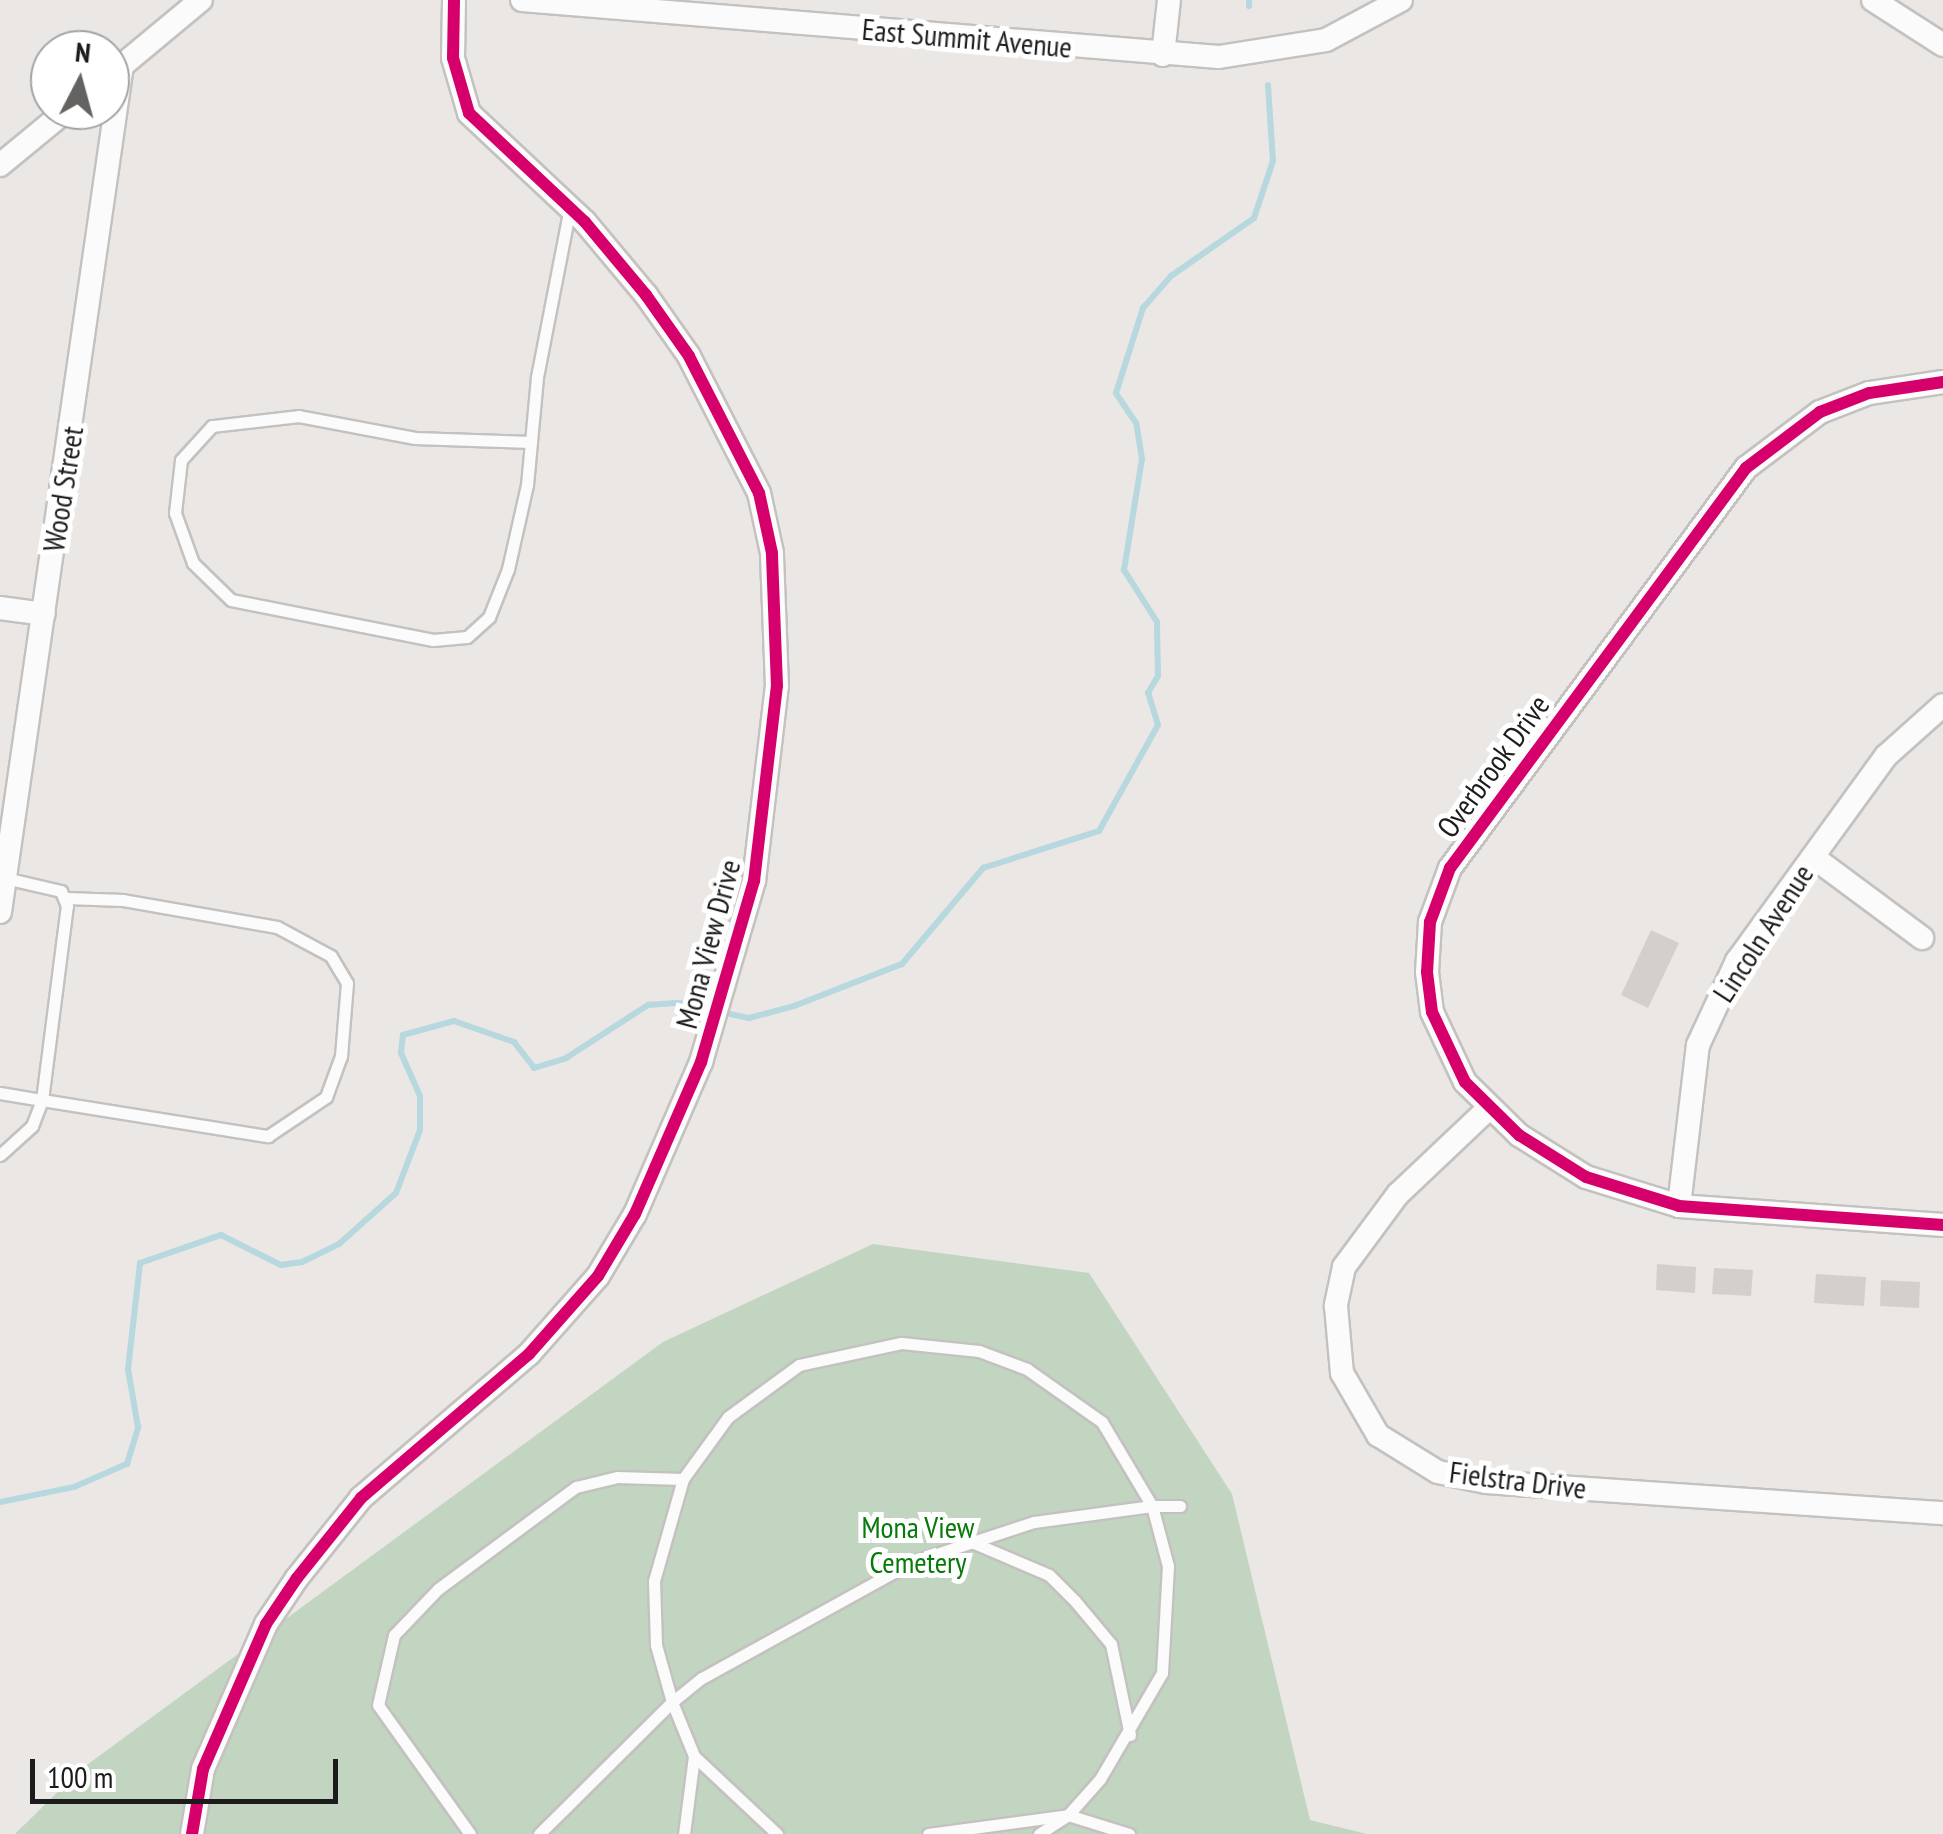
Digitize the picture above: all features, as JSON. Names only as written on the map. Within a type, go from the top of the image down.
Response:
[{"type":"street","points":[[130,58],[201,0]]},
{"type":"street","name":"Mona View Drive","points":[[192,1834],[202,1769],[266,1624],[361,1498],[528,1354],[598,1276],[662,1160],[721,1004],[754,881],[777,686],[772,553],[759,493],[689,356],[570,208],[470,113],[453,58],[454,0]]},
{"type":"street","name":"East Summit Avenue","points":[[522,0],[1163,55],[1273,53],[1326,40],[1401,0]]},
{"type":"street","points":[[1163,55],[1169,0]]},
{"type":"street","points":[[1873,0],[1943,46]]},
{"type":"street","points":[[0,165],[43,130]]},
{"type":"street","name":"Wood Street","points":[[0,912],[108,130]]},
{"type":"street","name":"Overbrook Drive","points":[[1943,382],[1851,399],[1762,451],[1450,868],[1430,922],[1432,1012],[1451,1059],[1489,1108],[1586,1178],[1679,1206],[1943,1225]]},
{"type":"street","points":[[0,608],[44,614]]},
{"type":"street","name":"Lincoln Avenue","points":[[1679,1206],[1689,1099],[1711,1011],[1812,857],[1886,756],[1943,706]]},
{"type":"street","points":[[1812,857],[1922,938]]},
{"type":"street","name":"Fielstra Drive","points":[[1489,1108],[1398,1194],[1344,1266],[1336,1306],[1342,1373],[1378,1434],[1438,1472],[1486,1482],[1943,1512]]},
{"type":"lane","points":[[531,442],[415,438],[299,416],[212,426],[181,460],[175,513],[192,563],[231,600],[433,640],[467,638],[489,617],[508,568],[531,442],[570,208]]},
{"type":"lane","points":[[0,1093],[268,1136],[326,1097],[341,1056],[347,983],[318,949],[277,927],[123,900],[66,898],[5,878]]},
{"type":"lane","points":[[0,1155],[32,1126],[42,1100],[66,898]]},
{"type":"lane","points":[[778,1834],[694,1756],[672,1702],[656,1645],[654,1582],[683,1479],[728,1416],[799,1365],[901,1343],[979,1351],[1070,1392],[1128,1456],[1152,1506],[1168,1566],[1169,1617],[1162,1673],[1130,1735],[1068,1816],[1038,1834]]},
{"type":"lane","points":[[470,1834],[378,1705],[394,1635],[438,1588],[576,1487],[616,1477],[683,1479]]},
{"type":"lane","points":[[538,1834],[672,1702],[808,1618],[967,1540],[1094,1510],[1180,1506]]},
{"type":"lane","points":[[967,1540],[1049,1576],[1076,1601],[1111,1644],[1130,1735]]},
{"type":"lane","points":[[684,1834],[694,1756]]},
{"type":"lane","points":[[928,1834],[1068,1816],[1128,1834]]},
{"type":"green space","name":"Mona View Cemetery","points":[[873,1244],[1089,1273],[1232,1494],[1310,1820],[1367,1834],[15,1834],[80,1770],[663,1342]]},
{"type":"building","points":[[1651,930],[1679,943],[1648,1008],[1621,995]]},
{"type":"building","points":[[1657,1264],[1696,1267],[1695,1293],[1656,1290]]},
{"type":"building","points":[[1714,1268],[1753,1270],[1751,1296],[1712,1294]]},
{"type":"building","points":[[1816,1274],[1866,1277],[1864,1306],[1814,1303]]},
{"type":"building","points":[[1881,1280],[1920,1282],[1919,1308],[1880,1306]]},
{"type":"waterway","points":[[1249,0],[1249,6]]},
{"type":"waterway","points":[[0,1502],[74,1487],[127,1464],[138,1427],[128,1369],[140,1263],[221,1235],[281,1265],[302,1262],[339,1244],[396,1193],[420,1130],[420,1096],[401,1053],[403,1035],[454,1021],[514,1042],[534,1068],[566,1058],[648,1005],[679,1003],[749,1018],[794,1006],[902,964],[983,868],[1099,831],[1158,725],[1148,693],[1158,676],[1157,622],[1124,570],[1142,459],[1136,423],[1116,393],[1143,308],[1171,276],[1254,218],[1273,161],[1268,85]]},
{"type":"cycle path","points":[[192,1834],[203,1769],[266,1624],[297,1578],[361,1498],[529,1354],[598,1276],[635,1214],[701,1062],[754,881],[777,686],[772,553],[759,493],[689,356],[646,295],[585,222],[469,113],[453,58],[454,0]]},
{"type":"cycle path","points":[[1943,382],[1869,393],[1820,412],[1746,468],[1450,868],[1430,922],[1427,972],[1432,1012],[1465,1082],[1519,1135],[1586,1177],[1679,1206],[1943,1225]]}]
